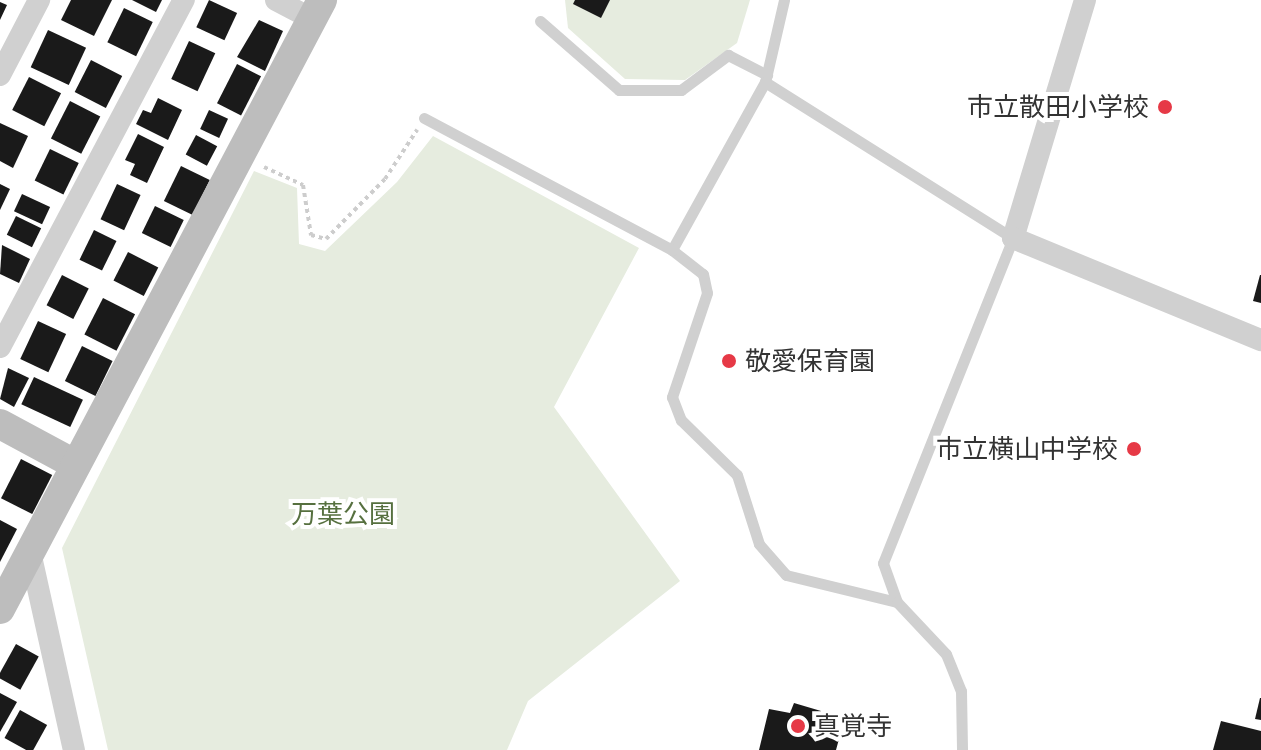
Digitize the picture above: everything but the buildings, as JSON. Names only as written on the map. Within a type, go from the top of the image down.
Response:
[{"type":"street","points":[[0,75],[39,0]]},
{"type":"street","points":[[0,347],[184,0]]},
{"type":"street","points":[[0,609],[317,10],[276,0]]},
{"type":"street","points":[[1085,0],[1013,238],[1261,340]]},
{"type":"street","points":[[0,424],[76,465]]},
{"type":"street","points":[[30,552],[74,750]]},
{"type":"lane","points":[[672,250],[766,78],[784,0]]},
{"type":"lane","points":[[540,21],[619,90],[681,90],[728,55],[1013,238],[883,563],[897,602],[946,654],[961,691],[962,750]]},
{"type":"lane","points":[[424,118],[672,250],[703,274],[707,293],[672,397],[681,420],[737,475],[759,544],[786,575],[897,602]]},
{"type":"path","points":[[240,155],[303,185],[311,235],[326,239],[385,179],[424,118]]},
{"type":"green space","points":[[565,0],[750,0],[737,43],[685,80],[625,79],[568,28]]},
{"type":"green space","name":"万葉公園","points":[[433,136],[639,248],[554,407],[680,581],[528,701],[507,750],[108,750],[62,548],[254,171],[297,188],[299,244],[325,251],[397,182]]},
{"type":"place","name":"市立散田小学校","points":[[1165,107]]},
{"type":"place","name":"敬愛保育園","points":[[729,361]]},
{"type":"place","name":"市立横山中学校","points":[[1134,449]]},
{"type":"place","name":"真覚寺","points":[[798,726]]}]
